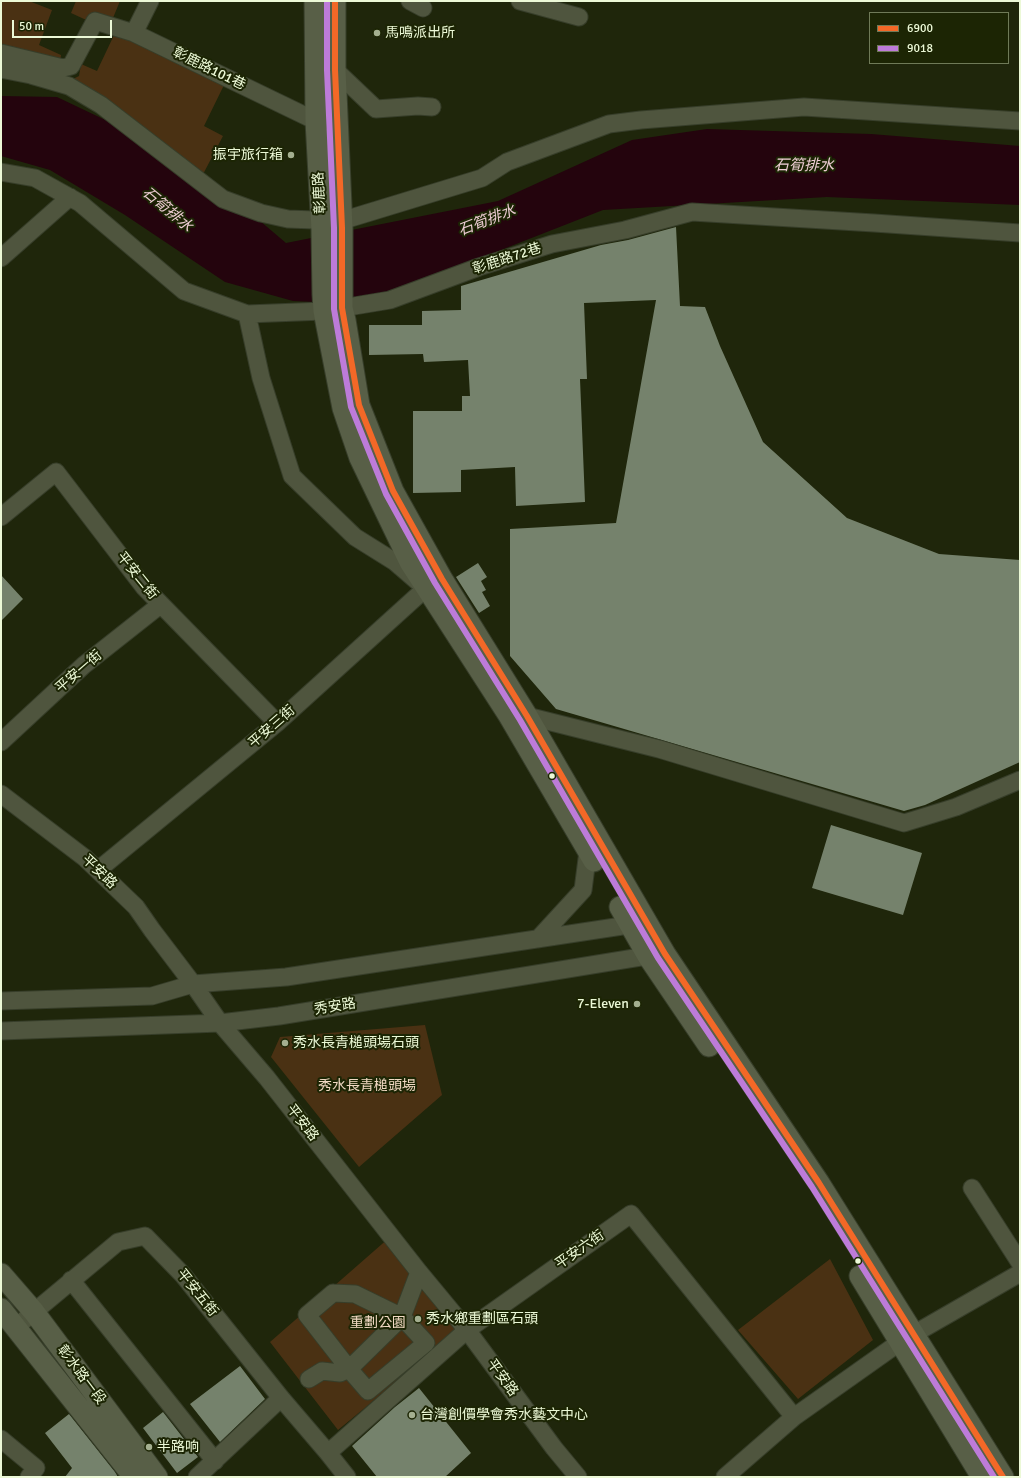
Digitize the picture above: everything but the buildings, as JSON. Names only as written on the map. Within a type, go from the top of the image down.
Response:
[{"type":"main road","name":"彰鹿路","points":[[315,1],[316,121],[331,225]]},
{"type":"main road","name":"彰鹿路","points":[[335,1],[335,70],[331,225],[333,301],[345,320],[359,405],[393,491],[434,584],[518,715],[657,955],[819,1183],[907,1338],[982,1477]]},
{"type":"main road","name":"彰鹿路","points":[[518,715],[588,851],[638,924]]},
{"type":"main road","name":"彰水路一段","points":[[1,1274],[34,1312],[139,1473]]},
{"type":"main road","name":"彰水路一段","points":[[1,1308],[139,1473]]},
{"type":"main road","name":"彰鹿路","points":[[907,1338],[1003,1477]]},
{"type":"street","points":[[134,34],[150,1]]},
{"type":"street","points":[[520,1],[579,17]]},
{"type":"street","name":"彰鹿路101巷","points":[[1,53],[63,68],[71,66],[95,21],[134,34],[316,121]]},
{"type":"street","points":[[1,69],[31,75],[69,86],[102,105],[224,199],[261,213],[288,219],[331,225],[482,178],[507,162],[609,124],[641,120],[804,107],[1020,121]]},
{"type":"street","points":[[335,70],[376,109],[418,106],[432,107]]},
{"type":"street","points":[[1,172],[35,178],[70,197],[80,203],[184,291],[246,314],[261,378],[292,476],[355,537],[434,584]]},
{"type":"street","points":[[1,258],[70,197]]},
{"type":"street","name":"彰鹿路72巷","points":[[246,314],[333,301],[390,300],[480,267],[552,244],[625,230],[692,212],[1020,233]]},
{"type":"street","name":"平安二街","points":[[1,517],[56,472],[144,587],[277,723]]},
{"type":"street","name":"平安三街","points":[[98,870],[277,723],[434,584]]},
{"type":"street","name":"平安一街","points":[[1,742],[84,665],[160,605]]},
{"type":"street","points":[[518,715],[659,749],[904,823],[956,807],[1020,780]]},
{"type":"street","name":"平安路","points":[[1,794],[85,858],[136,907],[220,1023],[266,1078],[419,1272],[467,1330],[554,1448],[578,1477]]},
{"type":"street","points":[[538,939],[583,890],[588,851]]},
{"type":"street","points":[[1,1001],[152,996],[193,984],[286,976],[638,924]]},
{"type":"street","name":"秀安路","points":[[1,1031],[220,1023],[287,1015],[657,955]]},
{"type":"street","points":[[972,1188],[1020,1263]]},
{"type":"street","name":"平安六街","points":[[328,1452],[467,1330],[631,1214],[794,1418]]},
{"type":"street","name":"平安五街","points":[[16,1326],[118,1242],[145,1236],[183,1275],[281,1398],[328,1452],[347,1477]]},
{"type":"street","points":[[309,1379],[322,1371],[340,1373],[349,1368],[402,1317],[419,1272]]},
{"type":"street","points":[[725,1477],[794,1418],[907,1338],[1020,1273]]},
{"type":"street","points":[[71,1280],[215,1461]]},
{"type":"street","points":[[332,1293],[356,1294],[402,1317],[426,1343],[368,1391],[307,1315],[332,1293]]},
{"type":"street","points":[[197,1477],[281,1398]]},
{"type":"street","points":[[1,1439],[36,1468],[29,1477]]},
{"type":"green space","points":[[1,1],[29,1],[52,10],[39,45],[61,55],[58,80],[1,62]]},
{"type":"green space","points":[[76,1],[120,1],[108,30],[71,13]]},
{"type":"green space","points":[[115,33],[129,34],[224,85],[204,126],[223,136],[200,180],[63,84],[79,76],[81,64],[97,71]]},
{"type":"green space","name":"秀水長青槌頭場","points":[[425,1025],[442,1095],[359,1167],[271,1057],[280,1037]]},
{"type":"green space","name":"重劃公園","points":[[390,1237],[463,1327],[338,1430],[270,1342]]},
{"type":"green space","points":[[830,1259],[873,1340],[798,1399],[738,1330]]},
{"type":"water","name":"石筍排水","points":[[1,96],[57,97],[141,137],[253,215],[286,243],[498,201],[632,140],[707,129],[871,134],[1020,146],[1020,205],[827,197],[603,210],[363,304],[293,301],[225,282],[125,215],[50,170],[1,156]]},
{"type":"transit line","name":"9018","points":[[327,1],[327,70],[334,228],[334,309],[351,407],[386,494],[435,583],[520,720],[658,958],[812,1187],[994,1477]]},
{"type":"transit line","name":"6900","points":[[335,1],[335,70],[342,228],[342,308],[359,405],[393,491],[442,579],[527,716],[665,954],[819,1183],[1003,1477]]},
{"type":"place","name":"馬鳴派出所","points":[[377,33]]},
{"type":"place","name":"振宇旅行箱","points":[[291,155]]},
{"type":"place","name":"7-Eleven","points":[[637,1004]]},
{"type":"place","name":"秀水長青槌頭場石頭","points":[[285,1043]]},
{"type":"place","name":"秀水鄉重劃區石頭","points":[[418,1319]]},
{"type":"place","name":"台灣創價學會秀水藝文中心","points":[[412,1415]]},
{"type":"place","name":"半路响","points":[[149,1447]]}]
